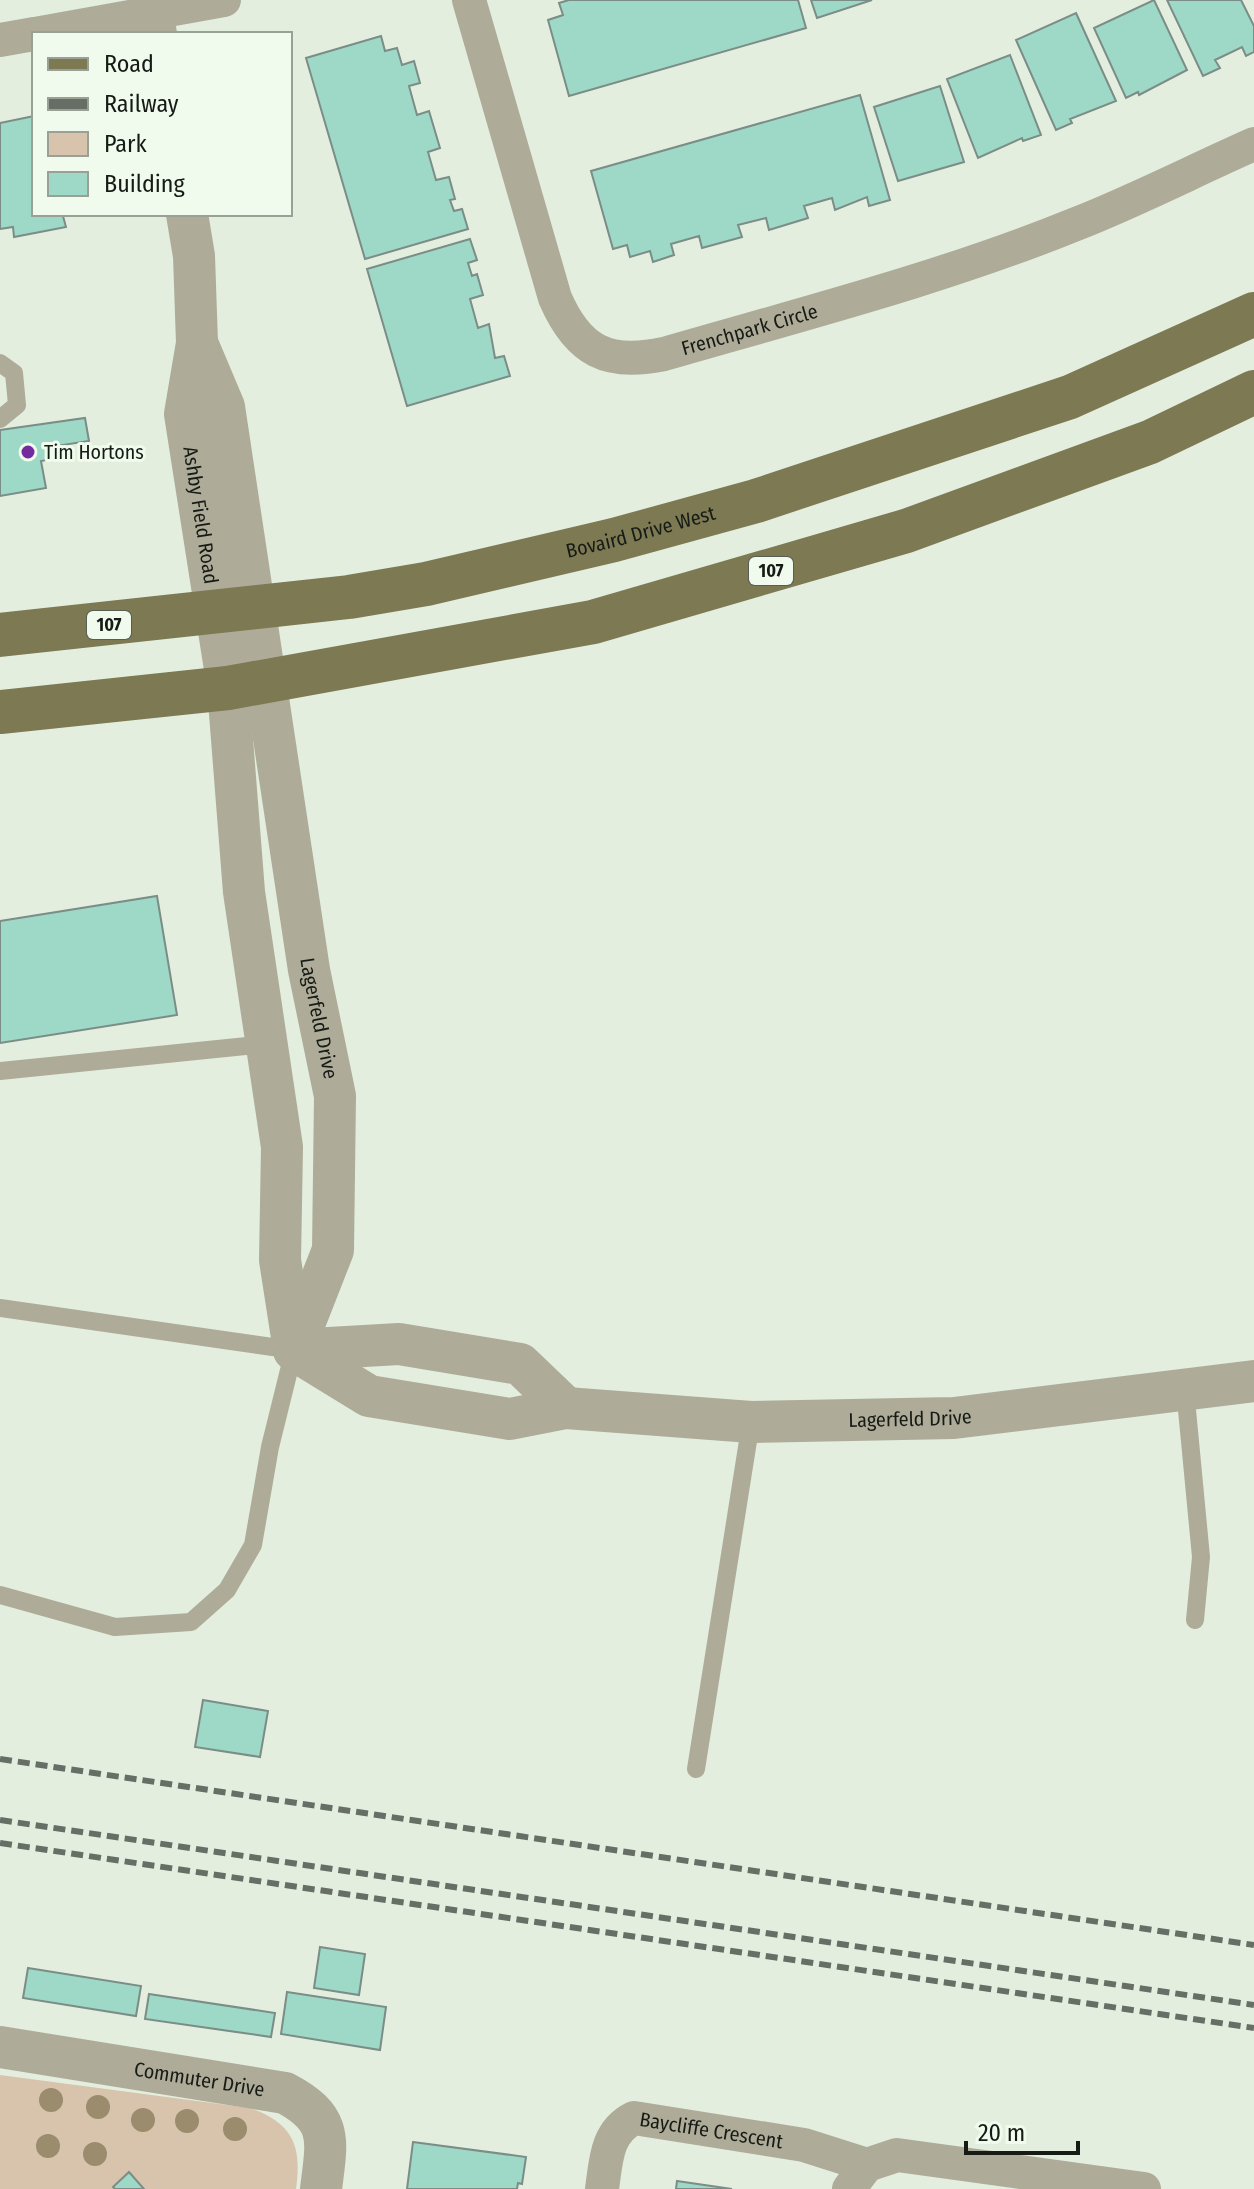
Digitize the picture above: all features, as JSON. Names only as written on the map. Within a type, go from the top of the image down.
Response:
[{"type":"main road","name":"Bovaird Drive West","points":[[0,635],[349,597],[426,584],[614,540],[756,501],[1070,397],[1254,314]]},
{"type":"main road","name":"107","points":[[0,712],[248,685],[593,622],[906,531],[1150,442],[1254,392]]},
{"type":"street","points":[[47,32],[153,16],[224,0]]},
{"type":"street","name":"Frenchpark Circle","points":[[469,0],[555,298],[568,327],[589,346],[609,357],[637,360],[664,354],[871,295],[1077,224],[1254,144]]},
{"type":"street","points":[[0,40],[32,34]]},
{"type":"street","name":"Ashby Field Road","points":[[187,216],[194,256],[197,343],[224,407],[235,609],[248,685]]},
{"type":"street","points":[[248,685],[244,892],[282,1147],[280,1260],[294,1350],[399,1344],[520,1364],[566,1408]]},
{"type":"street","name":"Lagerfeld Drive","points":[[248,685],[335,1096],[333,1250],[294,1350],[369,1396],[510,1419],[566,1408],[751,1422],[954,1418],[1254,1381]]},
{"type":"street","name":"Commuter Drive","points":[[0,2047],[285,2093],[312,2107],[321,2125],[326,2149],[321,2189]]},
{"type":"street","name":"Baycliffe Crescent","points":[[602,2189],[612,2138],[620,2125],[634,2118],[804,2145],[858,2177],[881,2158],[911,2155],[1144,2189]]},
{"type":"lane","points":[[0,363],[14,373],[17,405],[0,419]]},
{"type":"lane","points":[[0,1071],[266,1044]]},
{"type":"lane","points":[[0,1308],[294,1350],[270,1447],[253,1545],[227,1590],[191,1622],[115,1627],[0,1595]]},
{"type":"lane","points":[[1185,1389],[1201,1557],[1195,1620]]},
{"type":"lane","points":[[696,1769],[751,1422]]},
{"type":"green space","points":[[0,2075],[250,2108],[276,2121],[291,2138],[297,2160],[296,2189],[0,2189]]},
{"type":"building","points":[[569,0],[798,0],[806,28],[569,96],[548,20],[563,15],[559,3]]},
{"type":"building","points":[[811,0],[872,0],[817,18]]},
{"type":"building","points":[[1154,0],[1187,70],[1139,95],[1138,92],[1126,98],[1094,28]]},
{"type":"building","points":[[1167,0],[1241,0],[1254,26],[1254,52],[1246,56],[1242,47],[1215,60],[1220,68],[1203,76]]},
{"type":"building","points":[[1076,13],[1116,101],[1070,119],[1072,123],[1056,130],[1016,40]]},
{"type":"building","points":[[381,36],[385,51],[397,48],[402,65],[414,61],[420,83],[409,86],[417,115],[429,111],[440,148],[428,152],[436,180],[449,177],[455,199],[450,200],[454,211],[462,209],[468,229],[365,259],[306,58]]},
{"type":"building","points":[[1010,55],[1041,135],[1023,141],[1022,138],[978,158],[947,79]]},
{"type":"building","points":[[940,86],[964,162],[898,181],[874,107]]},
{"type":"building","points":[[860,95],[890,200],[869,206],[867,197],[835,210],[832,198],[804,206],[808,218],[769,230],[766,218],[738,225],[742,237],[702,248],[699,236],[671,244],[674,255],[653,262],[650,251],[630,257],[627,245],[613,249],[591,171]]},
{"type":"building","points":[[32,116],[32,216],[63,216],[66,227],[14,237],[13,227],[0,229],[0,123]]},
{"type":"building","points":[[470,239],[477,260],[468,263],[472,276],[477,274],[483,295],[470,299],[478,328],[489,324],[495,358],[504,356],[510,376],[407,406],[367,269]]},
{"type":"building","name":"Tim Hortons","points":[[85,418],[89,441],[56,446],[58,458],[41,461],[46,488],[0,496],[0,430]]},
{"type":"building","points":[[157,896],[177,1015],[0,1043],[0,921]]},
{"type":"building","points":[[203,1700],[268,1711],[260,1757],[195,1747]]},
{"type":"building","points":[[320,1947],[365,1954],[359,1995],[314,1988]]},
{"type":"building","points":[[28,1968],[141,1986],[136,2016],[23,1998]]},
{"type":"building","points":[[287,1992],[386,2007],[380,2050],[281,2034]]},
{"type":"building","points":[[149,1994],[275,2013],[271,2037],[145,2019]]},
{"type":"building","points":[[413,2142],[526,2157],[522,2184],[518,2183],[517,2189],[407,2189]]},
{"type":"building","points":[[129,2172],[144,2189],[113,2187]]},
{"type":"building","points":[[677,2181],[732,2189],[676,2189]]},
{"type":"railway","points":[[0,1759],[1254,1945]]},
{"type":"railway","points":[[0,1820],[1254,2005]]},
{"type":"railway","points":[[0,1843],[1254,2028]]},
{"type":"place","name":"Tim Hortons","points":[[28,452]]}]
